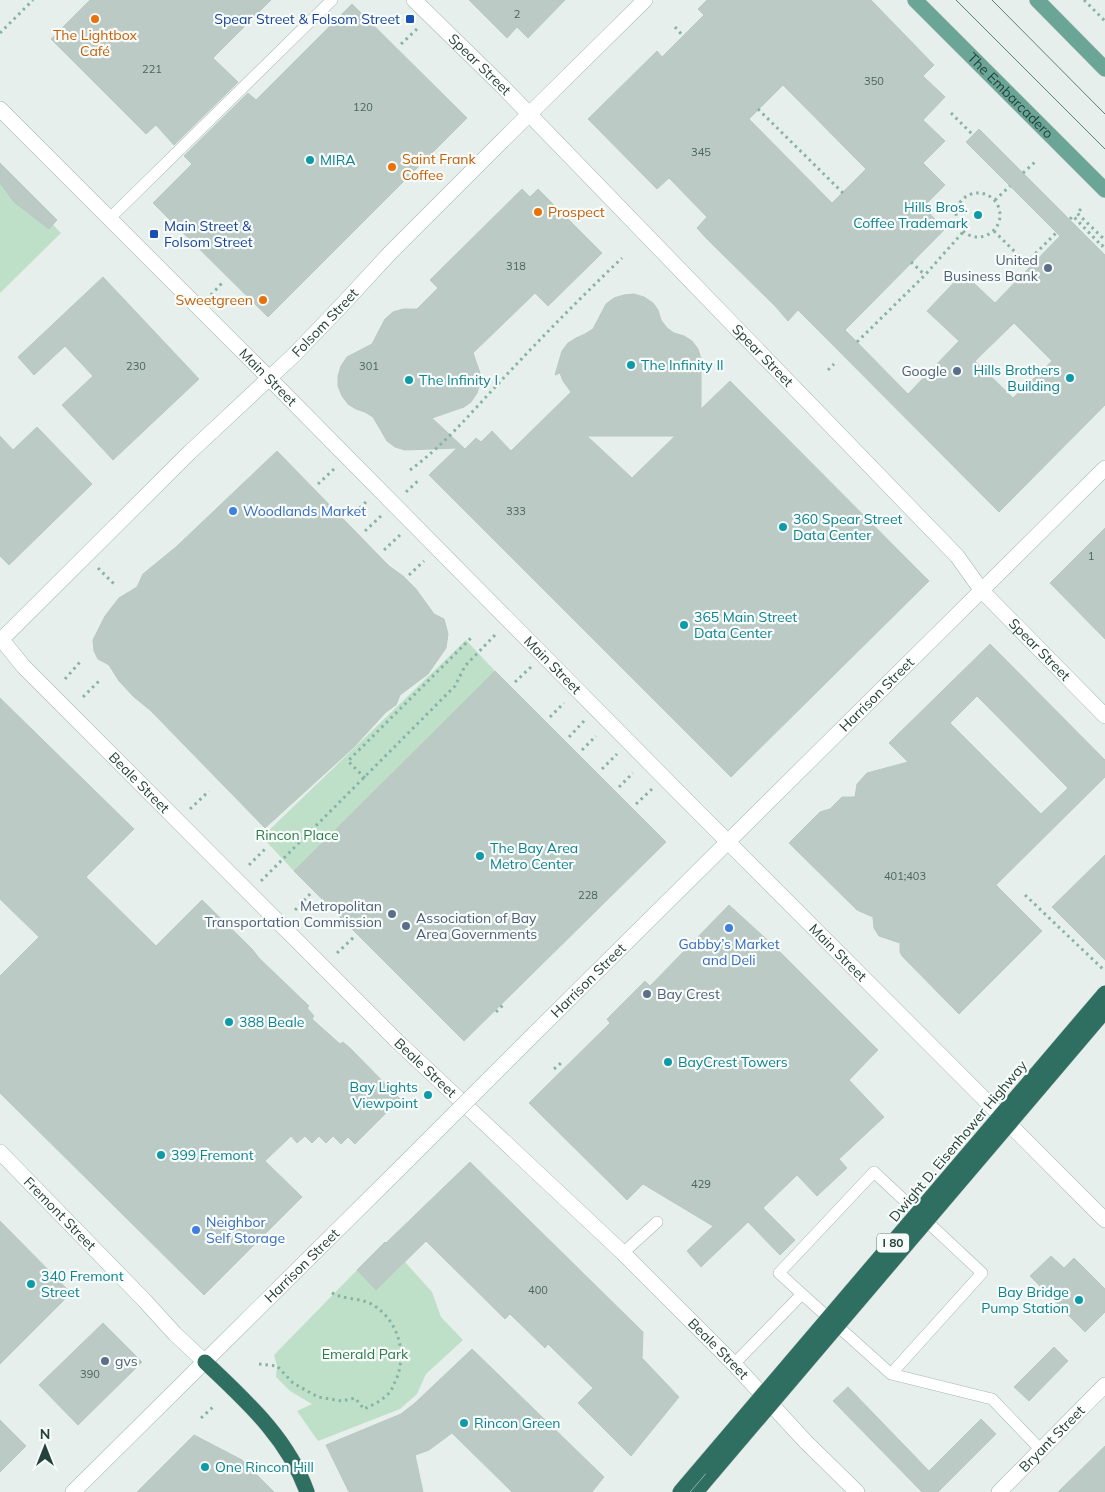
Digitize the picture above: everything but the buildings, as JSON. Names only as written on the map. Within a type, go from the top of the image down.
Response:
[{"type":"highway","name":"Dwight D. Eisenhower Highway","points":[[680,1492],[1105,993]]},
{"type":"highway","name":"Dwight D. Eisenhower Highway","points":[[696,1492],[1105,1011]]},
{"type":"highway","points":[[204,1362],[233,1388],[270,1427],[296,1465],[307,1492]]},
{"type":"main road","name":"The Embarcadero","points":[[915,0],[1105,190]]},
{"type":"main road","points":[[1038,0],[1105,69]]},
{"type":"street","name":"Spear Street","points":[[414,0],[529,114],[957,556],[982,591],[1105,716]]},
{"type":"street","name":"Folsom Street","points":[[1,640],[196,446],[294,355],[390,253],[645,0]]},
{"type":"street","name":"Main Street","points":[[0,109],[1105,1220]]},
{"type":"street","name":"Harrison Street","points":[[73,1492],[1105,468]]},
{"type":"street","name":"Beale Street","points":[[1,640],[23,666],[322,967],[397,1041],[623,1254],[734,1364],[806,1442],[857,1492]]},
{"type":"street","name":"Fremont Street","points":[[0,1152],[204,1362]]},
{"type":"street","name":"Bryant Street","points":[[1000,1492],[1105,1385]]},
{"type":"lane","points":[[110,218],[332,0]]},
{"type":"lane","points":[[892,1374],[982,1273],[874,1172],[779,1273],[892,1374],[992,1398],[1041,1450]]},
{"type":"lane","points":[[623,1254],[657,1222]]},
{"type":"lane","points":[[734,1364],[802,1294]]},
{"type":"path","points":[[0,33],[33,0]]},
{"type":"path","points":[[1084,0],[1105,22]]},
{"type":"path","points":[[675,27],[683,36]]},
{"type":"path","points":[[758,109],[842,193]]},
{"type":"path","points":[[951,113],[973,135]]},
{"type":"path","points":[[1023,173],[1035,162]]},
{"type":"path","points":[[995,200],[1010,186]]},
{"type":"path","points":[[975,193],[989,195],[995,200],[1001,214],[1000,221],[994,231],[984,237],[977,238],[963,232],[956,220],[956,212],[962,200],[968,195],[975,193]]},
{"type":"path","points":[[1070,220],[1072,216],[1102,246],[1105,242],[1077,213],[1080,209]]},
{"type":"path","points":[[994,231],[1026,263],[1057,232]]},
{"type":"path","points":[[857,342],[925,276],[963,232]]},
{"type":"path","points":[[410,470],[455,430],[566,312],[622,258]]},
{"type":"path","points":[[911,262],[925,276]]},
{"type":"path","points":[[828,370],[834,364]]},
{"type":"path","points":[[318,484],[334,469]]},
{"type":"path","points":[[350,517],[367,501]]},
{"type":"path","points":[[365,531],[382,516]]},
{"type":"path","points":[[384,550],[401,534]]},
{"type":"path","points":[[249,892],[455,686],[465,666],[498,631]]},
{"type":"path","points":[[365,778],[348,761],[472,638]]},
{"type":"path","points":[[65,679],[80,662]]},
{"type":"path","points":[[515,682],[532,666]]},
{"type":"path","points":[[83,697],[99,681]]},
{"type":"path","points":[[550,717],[566,701]]},
{"type":"path","points":[[569,737],[585,720]]},
{"type":"path","points":[[582,750],[598,734]]},
{"type":"path","points":[[602,769],[618,753]]},
{"type":"path","points":[[619,787],[636,771]]},
{"type":"path","points":[[636,804],[653,788]]},
{"type":"path","points":[[177,821],[209,791]]},
{"type":"path","points":[[235,878],[266,848]]},
{"type":"path","points":[[295,910],[311,893]]},
{"type":"path","points":[[1025,894],[1105,971]]},
{"type":"path","points":[[322,967],[354,937]]},
{"type":"path","points":[[496,1012],[503,1005]]},
{"type":"path","points":[[554,1069],[561,1062]]},
{"type":"path","points":[[259,1364],[277,1366],[293,1383],[318,1397],[342,1401],[354,1398],[364,1409],[376,1403],[390,1392],[398,1376],[401,1358],[400,1341],[394,1326],[384,1313],[371,1303],[333,1294],[330,1291]]},
{"type":"path","points":[[201,1418],[213,1407]]},
{"type":"green space","points":[[0,170],[61,233],[0,293]]},
{"type":"green space","name":"Rincon Place","points":[[466,640],[495,671],[294,871],[262,837]]},
{"type":"green space","name":"Emerald Park","points":[[405,1262],[432,1292],[441,1317],[463,1340],[426,1374],[417,1394],[400,1409],[318,1441],[297,1411],[312,1404],[290,1391],[276,1377],[277,1366],[274,1355],[357,1270],[376,1290]]},
{"type":"tram line","points":[[956,0],[1105,149]]},
{"type":"tram line","points":[[992,0],[1105,114]]},
{"type":"place","name":"The Lightbox Café","points":[[95,19]]},
{"type":"place","name":"Spear Street & Folsom Street","points":[[410,19]]},
{"type":"place","name":"MIRA","points":[[310,160]]},
{"type":"place","name":"Saint Frank Coffee","points":[[392,167]]},
{"type":"place","name":"Prospect","points":[[538,212]]},
{"type":"place","name":"Hills Bros. Coffee Trademark","points":[[978,215]]},
{"type":"place","name":"Main Street & Folsom Street","points":[[154,234]]},
{"type":"place","name":"United Business Bank","points":[[1048,268]]},
{"type":"place","name":"Sweetgreen","points":[[263,300]]},
{"type":"place","name":"The Infinity II","points":[[631,365]]},
{"type":"place","name":"Google","points":[[957,371]]},
{"type":"place","name":"Hills Brothers Building","points":[[1070,378]]},
{"type":"place","name":"The Infinity I","points":[[409,380]]},
{"type":"place","name":"Woodlands Market","points":[[233,511]]},
{"type":"place","name":"360 Spear Street Data Center","points":[[783,527]]},
{"type":"place","name":"365 Main Street Data Center","points":[[684,625]]},
{"type":"place","name":"The Bay Area Metro Center","points":[[480,856]]},
{"type":"place","name":"Metropolitan Transportation Commission","points":[[392,914]]},
{"type":"place","name":"Association of Bay Area Governments","points":[[406,926]]},
{"type":"place","name":"Gabby’s Market and Deli","points":[[729,928]]},
{"type":"place","name":"Bay Crest","points":[[647,994]]},
{"type":"place","name":"388 Beale","points":[[229,1022]]},
{"type":"place","name":"BayCrest Towers","points":[[668,1062]]},
{"type":"place","name":"Bay Lights Viewpoint","points":[[428,1095]]},
{"type":"place","name":"399 Fremont","points":[[161,1155]]},
{"type":"place","name":"Neighbor Self Storage","points":[[196,1230]]},
{"type":"place","name":"340 Fremont Street","points":[[31,1284]]},
{"type":"place","name":"Bay Bridge Pump Station","points":[[1079,1300]]},
{"type":"place","name":"gvs","points":[[105,1361]]},
{"type":"place","name":"Rincon Green","points":[[464,1423]]},
{"type":"place","name":"One Rincon Hill","points":[[205,1467]]}]
